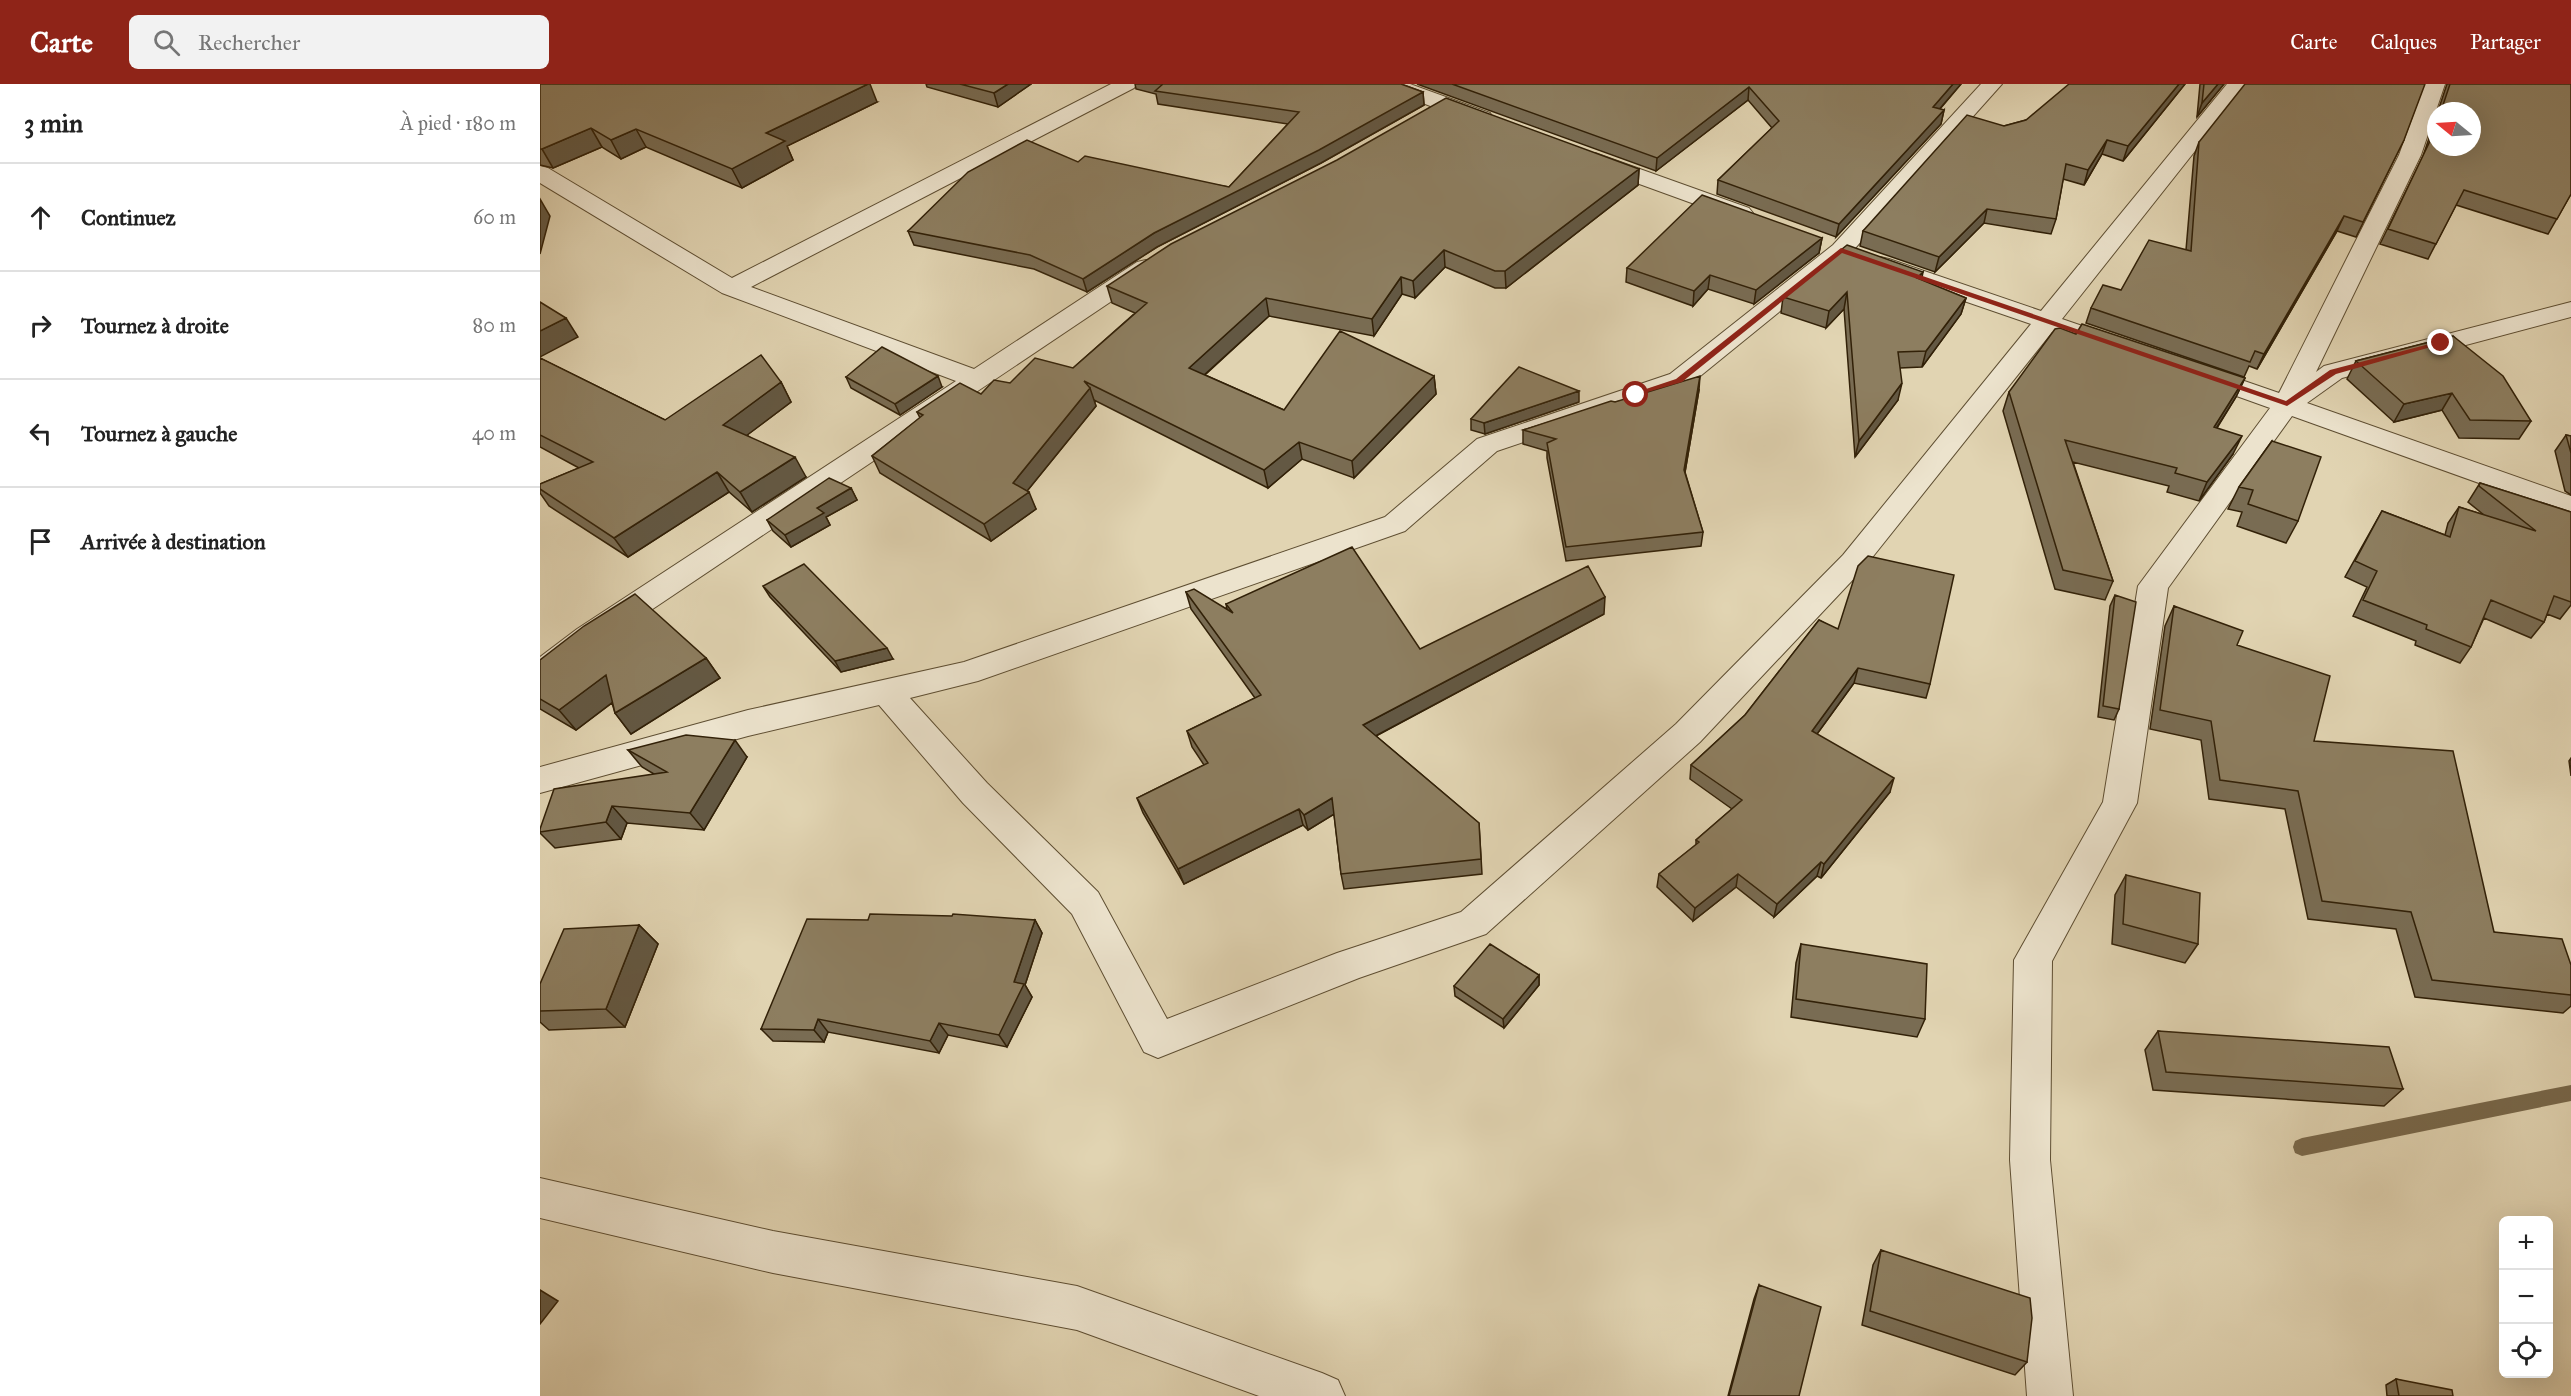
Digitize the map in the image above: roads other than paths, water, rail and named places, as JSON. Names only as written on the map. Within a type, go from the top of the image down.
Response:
[{"type":"street","points":[[731,288],[1127,84]]},
{"type":"street","points":[[1391,84],[1501,125]]},
{"type":"street","points":[[540,780],[748,723],[967,673],[1395,524],[1487,445],[1679,380],[1830,246],[1992,84]]},
{"type":"street","points":[[886,692],[975,793],[1085,903],[1158,1040],[1350,965],[1473,923],[1688,733],[1853,562],[2238,84]]},
{"type":"street","points":[[2050,1396],[2030,1160],[2033,960],[2120,803],[2153,586],[2287,404],[2410,155],[2435,84]]},
{"type":"street","points":[[1417,121],[1446,104]]},
{"type":"street","points":[[1578,153],[1764,222]]},
{"type":"street","points":[[540,173],[731,288],[976,380]]},
{"type":"street","points":[[1830,246],[2145,355]]},
{"type":"street","points":[[540,674],[588,637],[1166,254]]},
{"type":"street","points":[[2287,404],[2333,372],[2571,309]]},
{"type":"street","points":[[2177,366],[2571,506]]},
{"type":"street","points":[[540,1198],[773,1252],[1077,1308],[1322,1396]]},
{"type":"waterway","points":[[2302,1147],[2571,1093]]}]
